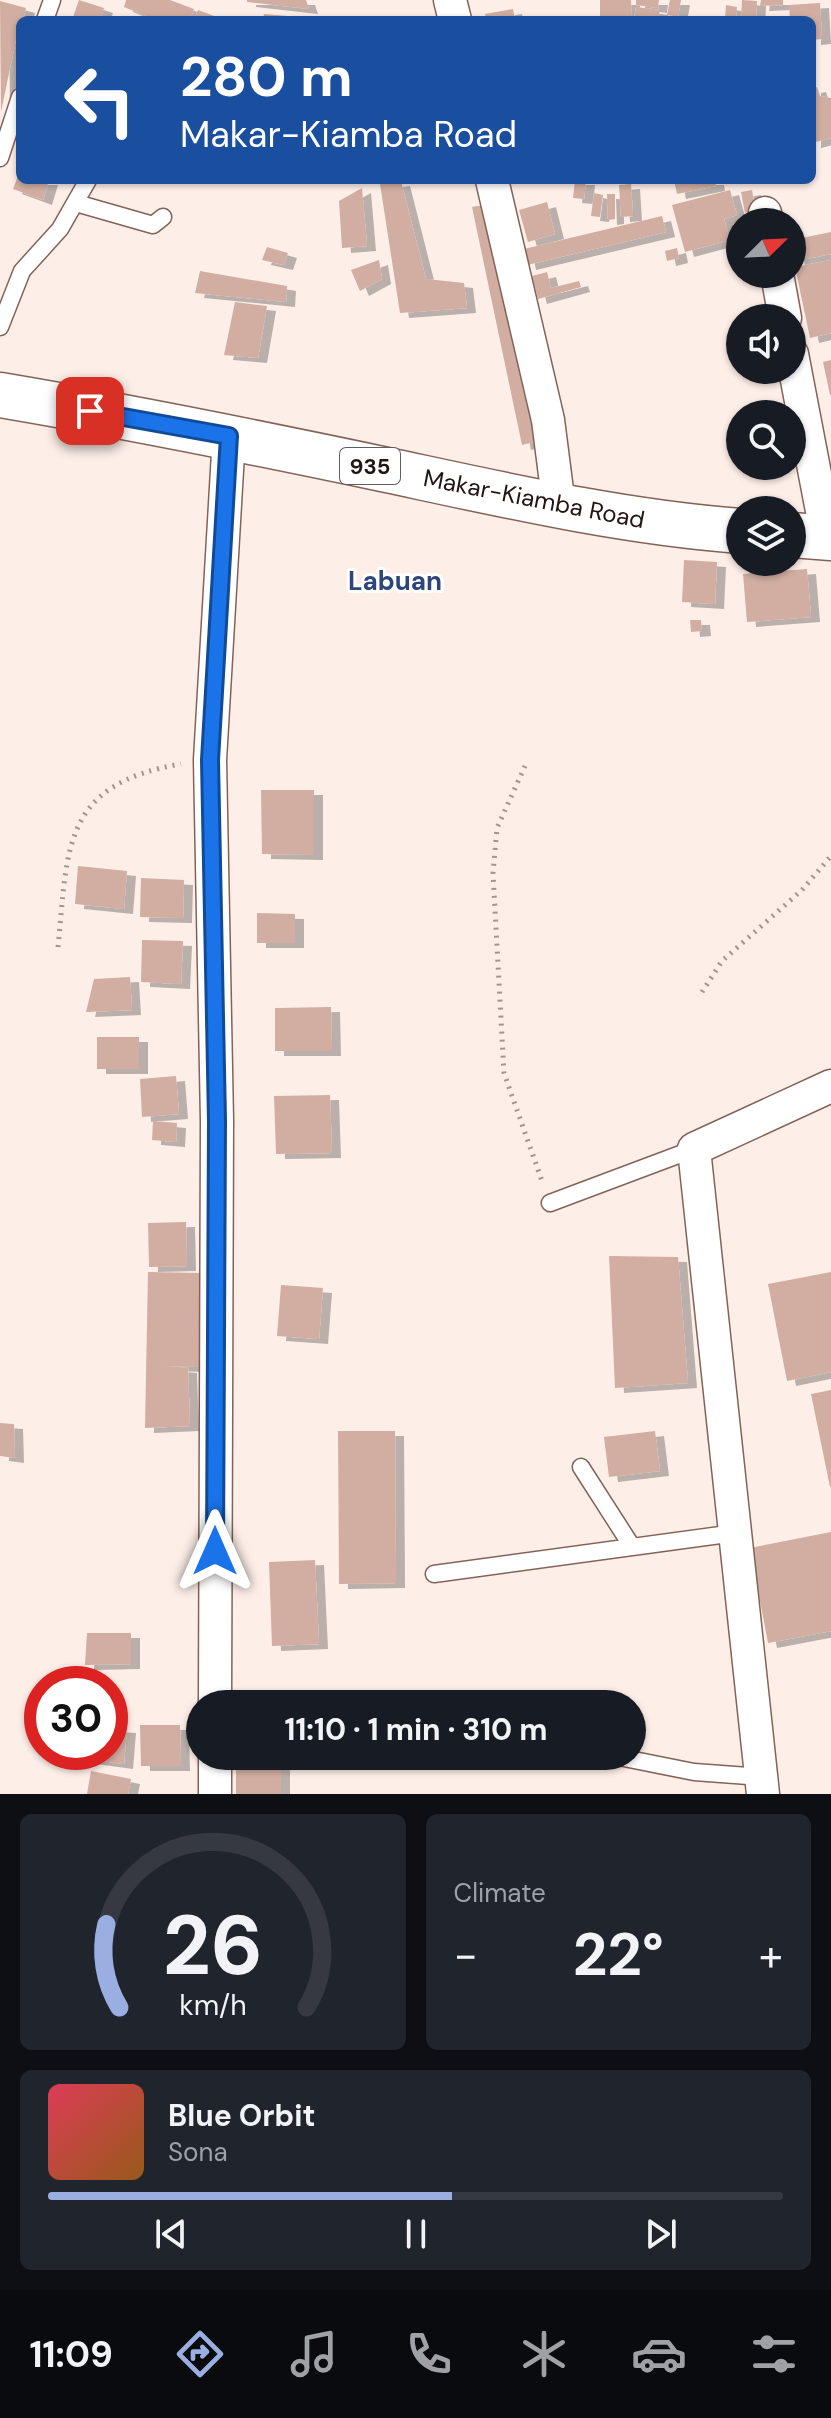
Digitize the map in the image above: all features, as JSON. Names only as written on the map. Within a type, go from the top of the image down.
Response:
[{"type":"main road","name":"Makar-Kiamba Road","points":[[0,395],[229,436],[559,506],[692,528],[726,530]]},
{"type":"street","points":[[493,184],[548,420],[559,506]]},
{"type":"street","points":[[796,384],[817,537]]},
{"type":"street","points":[[215,1690],[217,1121],[210,760],[229,436]]},
{"type":"street","points":[[762,1786],[694,1149],[831,1086]]},
{"type":"street","points":[[215,1770],[215,1794]]},
{"type":"lane","points":[[0,158],[16,109]]},
{"type":"lane","points":[[0,327],[22,271],[60,229],[86,184]]},
{"type":"lane","points":[[76,203],[153,225],[163,217]]},
{"type":"lane","points":[[550,1203],[694,1149]]},
{"type":"lane","points":[[581,1467],[631,1545]]},
{"type":"lane","points":[[434,1574],[735,1533]]},
{"type":"lane","points":[[646,1762],[762,1786]]},
{"type":"path","points":[[58,947],[68,844],[85,812],[109,790],[139,773],[210,760]]},
{"type":"path","points":[[525,766],[497,828],[493,873],[504,1073],[550,1203]]},
{"type":"path","points":[[702,992],[722,961],[802,890],[831,856]]},
{"type":"building","points":[[79,0],[104,8],[101,16],[73,16]]},
{"type":"building","points":[[126,0],[170,0],[194,9],[191,16],[146,16],[124,7]]},
{"type":"building","points":[[306,0],[309,9],[247,2]]},
{"type":"building","points":[[600,0],[631,0],[632,16],[600,16]]},
{"type":"building","points":[[636,0],[659,0],[658,8],[636,5]]},
{"type":"building","points":[[670,0],[681,0],[678,16],[667,15]]},
{"type":"building","points":[[742,0],[757,1],[756,16],[741,16]]},
{"type":"building","points":[[761,0],[783,0],[783,5],[760,6]]},
{"type":"building","points":[[0,1],[26,8],[24,16],[16,16],[16,39],[1,112]]},
{"type":"building","points":[[820,3],[822,39],[816,40],[816,16],[790,16],[789,5]]},
{"type":"building","points":[[726,5],[737,7],[736,16],[725,16]]},
{"type":"building","points":[[636,7],[660,10],[659,16],[635,16]]},
{"type":"building","points":[[513,9],[514,16],[485,16]]},
{"type":"building","points":[[198,10],[214,16],[196,16]]},
{"type":"building","points":[[816,87],[820,96],[831,98],[831,138],[816,142]]},
{"type":"building","points":[[16,181],[16,184],[48,184],[43,200],[13,189]]},
{"type":"building","points":[[380,184],[402,184],[426,279],[464,283],[467,308],[400,313]]},
{"type":"building","points":[[575,184],[586,184],[584,199],[573,198]]},
{"type":"building","points":[[631,184],[633,216],[621,217],[619,185]]},
{"type":"building","points":[[675,184],[716,184],[716,186],[677,194]]},
{"type":"building","points":[[362,188],[367,246],[342,248],[339,201]]},
{"type":"building","points":[[730,190],[735,208],[726,208],[726,241],[685,252],[672,205]]},
{"type":"building","points":[[752,190],[755,208],[744,208],[741,192]]},
{"type":"building","points":[[594,193],[603,195],[600,217],[591,216]]},
{"type":"building","points":[[607,194],[615,194],[615,219],[608,220]]},
{"type":"building","points":[[547,202],[555,234],[528,242],[519,210]]},
{"type":"building","points":[[489,204],[539,441],[522,445],[472,207]]},
{"type":"building","points":[[662,216],[666,232],[527,265],[524,249]]},
{"type":"building","points":[[831,232],[831,254],[806,259],[806,237]]},
{"type":"building","points":[[267,247],[288,253],[284,265],[262,260]]},
{"type":"building","points":[[677,248],[679,258],[667,261],[665,251]]},
{"type":"building","points":[[379,260],[382,279],[360,291],[351,270]]},
{"type":"building","points":[[831,260],[831,333],[810,338],[806,304],[803,304],[799,288],[806,288],[806,265]]},
{"type":"building","points":[[200,271],[287,286],[286,302],[195,293]]},
{"type":"building","points":[[547,272],[551,288],[579,281],[581,287],[538,299],[532,276]]},
{"type":"building","points":[[235,302],[267,306],[258,358],[224,355]]},
{"type":"building","points":[[831,360],[831,395],[830,395],[823,362]]},
{"type":"building","points":[[684,560],[717,562],[715,604],[682,602]]},
{"type":"building","points":[[806,569],[811,617],[747,622],[743,576],[806,576]]},
{"type":"building","points":[[690,620],[701,620],[702,631],[691,632]]},
{"type":"building","points":[[261,790],[314,790],[314,855],[262,854]]},
{"type":"building","points":[[78,866],[127,871],[124,909],[75,904]]},
{"type":"building","points":[[141,878],[184,880],[183,918],[140,917]]},
{"type":"building","points":[[257,913],[295,914],[295,943],[257,943]]},
{"type":"building","points":[[142,940],[183,941],[181,984],[141,982]]},
{"type":"building","points":[[130,977],[132,1010],[86,1012],[94,979]]},
{"type":"building","points":[[331,1007],[332,1051],[275,1051],[275,1008]]},
{"type":"building","points":[[97,1037],[139,1037],[139,1069],[97,1069]]},
{"type":"building","points":[[176,1076],[179,1114],[142,1117],[140,1079]]},
{"type":"building","points":[[330,1095],[332,1153],[276,1154],[274,1096]]},
{"type":"building","points":[[153,1121],[177,1123],[176,1142],[152,1140]]},
{"type":"building","points":[[186,1222],[187,1266],[149,1267],[148,1223]]},
{"type":"building","points":[[609,1256],[678,1257],[688,1383],[615,1388]]},
{"type":"building","points":[[148,1272],[201,1273],[199,1367],[164,1366],[188,1368],[190,1426],[145,1428]]},
{"type":"building","points":[[831,1272],[831,1372],[787,1381],[768,1284]]},
{"type":"building","points":[[281,1285],[323,1288],[319,1339],[277,1336]]},
{"type":"building","points":[[831,1390],[831,1486],[830,1487],[811,1394]]},
{"type":"building","points":[[0,1423],[14,1424],[15,1458],[0,1456]]},
{"type":"building","points":[[338,1431],[395,1431],[396,1583],[339,1584]]},
{"type":"building","points":[[655,1431],[660,1471],[609,1477],[604,1437]]},
{"type":"building","points":[[831,1532],[831,1631],[768,1643],[750,1548]]},
{"type":"building","points":[[315,1560],[319,1644],[272,1646],[269,1562]]},
{"type":"building","points":[[87,1633],[131,1633],[131,1664],[85,1665]]},
{"type":"building","points":[[140,1725],[180,1725],[181,1766],[141,1766]]},
{"type":"building","points":[[236,1770],[281,1770],[281,1794],[236,1794]]},
{"type":"building","points":[[91,1771],[131,1779],[128,1794],[87,1794]]},
{"type":"district","name":"Labuan","points":[[395,581]]},
{"type":"route","points":[[90,411],[229,436],[210,760],[217,1121],[215,1551]]}]
